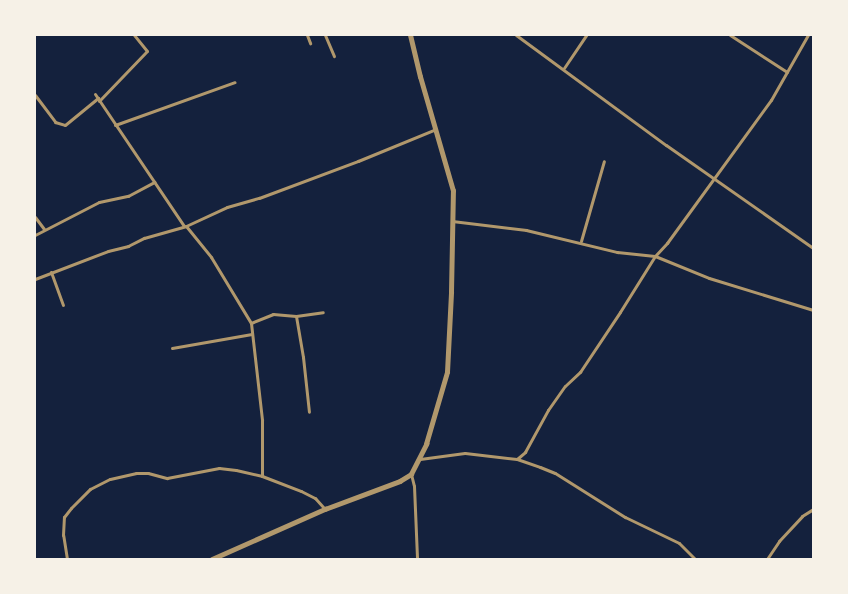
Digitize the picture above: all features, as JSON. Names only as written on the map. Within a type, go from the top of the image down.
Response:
[{"type":"street","points":[[35,95],[55,122],[65,125],[98,100],[147,51],[134,35]]},
{"type":"street","points":[[307,35],[310,43]]},
{"type":"street","points":[[325,35],[334,56]]},
{"type":"street","points":[[212,559],[325,509],[400,481],[411,474],[420,459],[434,419],[446,372],[451,292],[453,190],[420,77],[410,35]]},
{"type":"street","points":[[516,35],[813,248]]},
{"type":"street","points":[[564,68],[586,35]]},
{"type":"street","points":[[730,35],[787,72]]},
{"type":"street","points":[[517,459],[525,452],[548,410],[566,386],[580,372],[655,256],[771,100],[808,35]]},
{"type":"street","points":[[115,125],[235,82]]},
{"type":"street","points":[[95,94],[185,226],[211,257],[251,323],[262,420],[262,476]]},
{"type":"street","points":[[35,279],[185,226],[226,207],[252,200],[358,161],[436,129]]},
{"type":"street","points":[[581,242],[604,161]]},
{"type":"street","points":[[35,235],[99,202],[128,196],[154,182]]},
{"type":"street","points":[[35,217],[44,229]]},
{"type":"street","points":[[452,221],[526,230],[617,252],[655,256],[709,278],[813,310]]},
{"type":"street","points":[[51,272],[63,305]]},
{"type":"street","points":[[251,323],[273,314],[296,316],[323,312]]},
{"type":"street","points":[[296,316],[309,412]]},
{"type":"street","points":[[172,348],[252,334]]},
{"type":"street","points":[[420,459],[465,453],[517,459],[555,473],[625,517],[679,543],[695,559]]},
{"type":"street","points":[[66,559],[63,535],[64,518],[90,489],[110,479],[148,473],[174,478],[219,468],[262,476],[315,498],[325,509]]},
{"type":"street","points":[[411,474],[414,486],[417,559]]},
{"type":"street","points":[[767,559],[779,541],[802,516],[813,509]]}]
